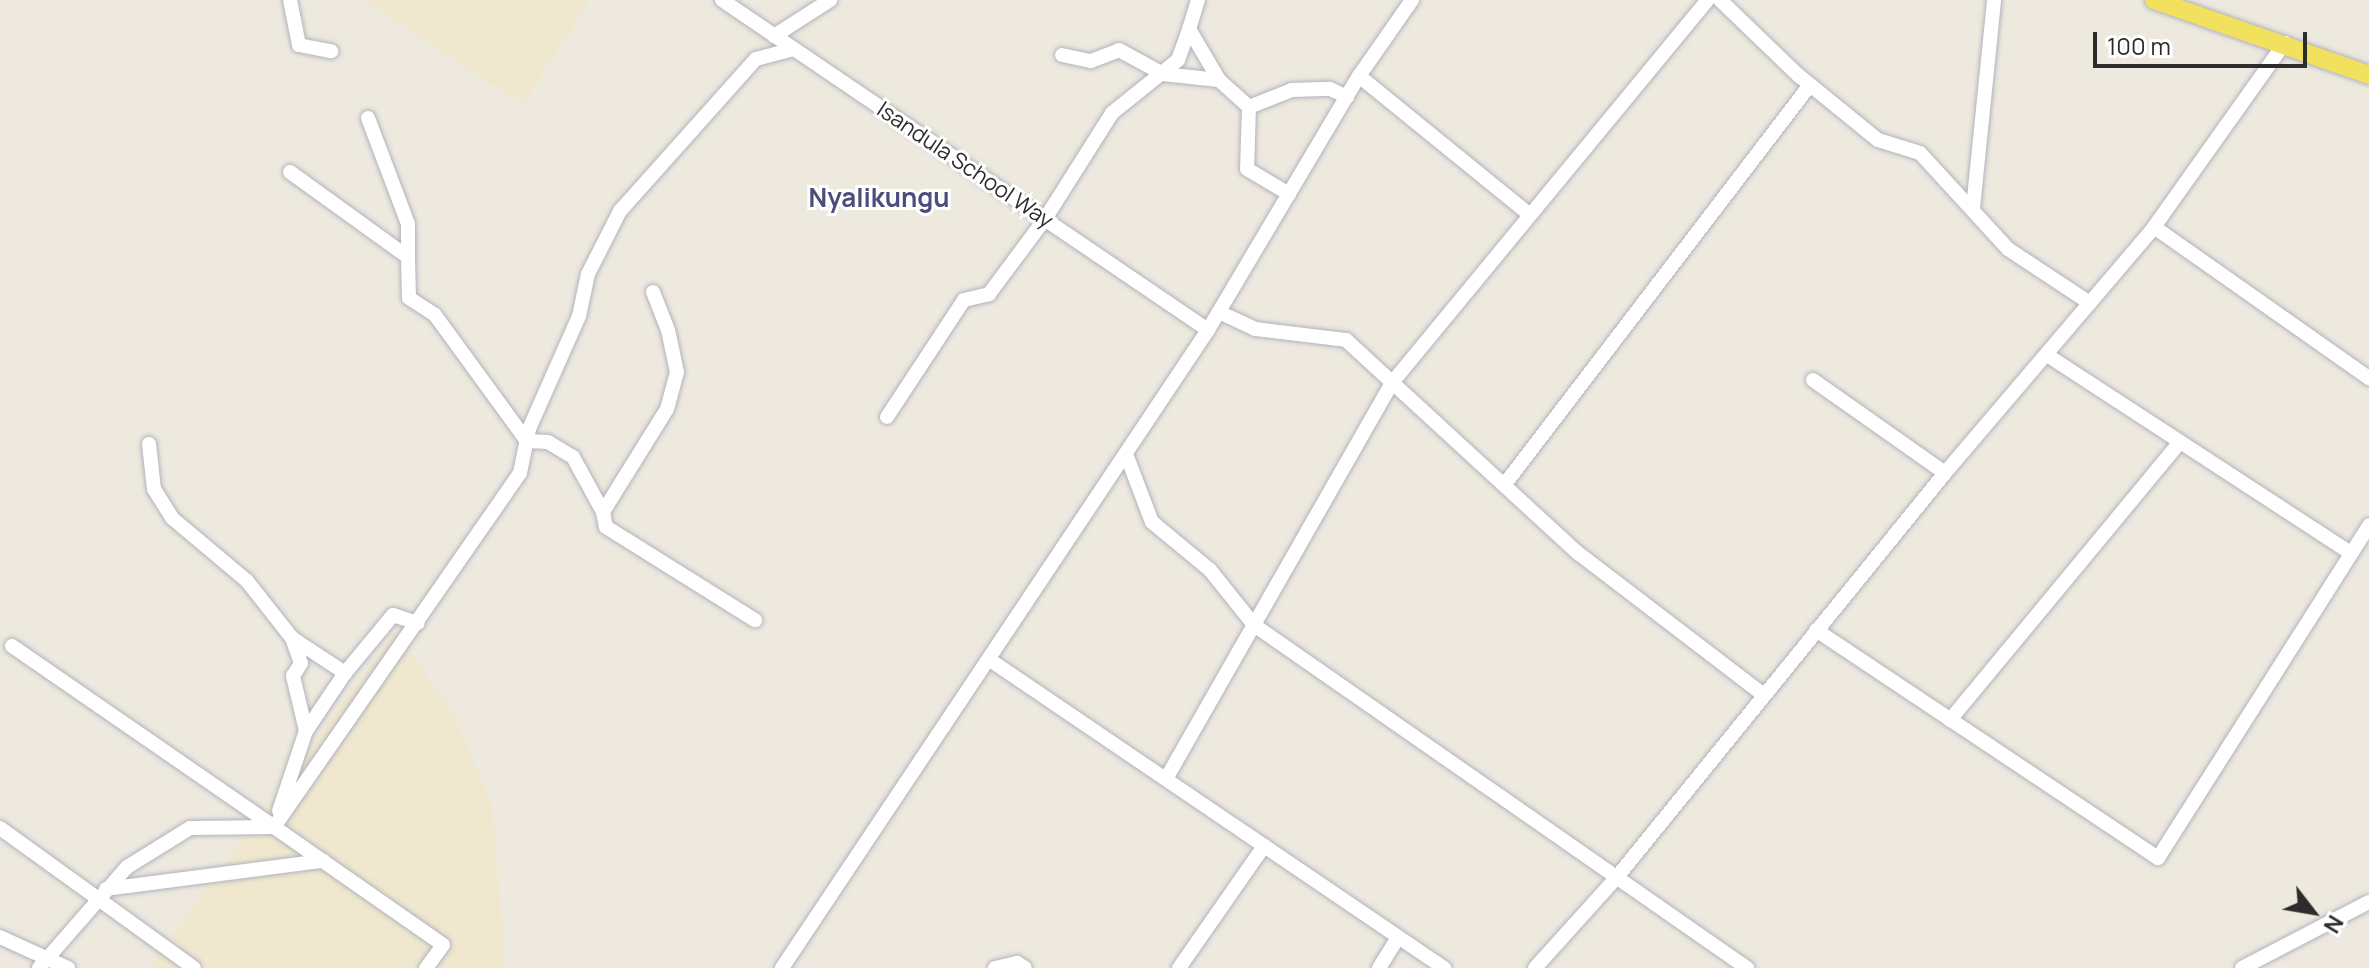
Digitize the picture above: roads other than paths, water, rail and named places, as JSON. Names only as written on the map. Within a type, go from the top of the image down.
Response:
[{"type":"main road","points":[[2154,0],[2285,43],[2369,75]]},
{"type":"street","points":[[290,0],[299,45],[331,51]]},
{"type":"street","name":"Isandula School Way","points":[[722,0],[1208,330]]},
{"type":"street","points":[[774,36],[830,0]]},
{"type":"street","points":[[887,417],[964,300],[989,294],[1045,219],[1112,113],[1178,60],[1198,0]]},
{"type":"street","points":[[782,968],[1208,330],[1359,76],[1412,0]]},
{"type":"street","points":[[1166,779],[1391,384],[1708,0]]},
{"type":"street","points":[[1720,0],[1810,85],[1878,140],[1920,153],[2008,249],[2090,303]]},
{"type":"street","points":[[1973,208],[1994,0]]},
{"type":"street","points":[[1189,29],[1219,80],[1249,107],[1247,169],[1289,194]]},
{"type":"street","points":[[1535,968],[1617,877],[1945,473],[2154,227],[2285,43]]},
{"type":"street","points":[[274,827],[520,473],[527,441],[579,316],[588,274],[620,211],[756,59],[793,49]]},
{"type":"street","points":[[1062,55],[1091,61],[1119,50],[1163,74],[1219,80]]},
{"type":"street","points":[[1359,76],[1529,214]]},
{"type":"street","points":[[1505,484],[1810,85]]},
{"type":"street","points":[[1249,107],[1292,90],[1330,89],[1347,97]]},
{"type":"street","points":[[368,118],[408,224],[409,298],[435,315],[527,441]]},
{"type":"street","points":[[290,172],[408,257]]},
{"type":"street","points":[[2154,227],[2369,378]]},
{"type":"street","points":[[603,512],[667,409],[677,372],[668,330],[653,292]]},
{"type":"street","points":[[1219,312],[1255,329],[1346,340],[1578,553],[1764,695]]},
{"type":"street","points":[[2047,355],[2348,551]]},
{"type":"street","points":[[1813,380],[1945,473]]},
{"type":"street","points":[[527,441],[548,442],[573,457],[603,512],[606,527],[622,540],[755,620]]},
{"type":"street","points":[[1950,720],[2180,442]]},
{"type":"street","points":[[149,444],[154,489],[172,518],[247,581],[292,638],[345,673]]},
{"type":"street","points":[[1126,454],[1152,522],[1210,570],[1254,625],[1747,968]]},
{"type":"street","points":[[1816,630],[2158,858],[2348,551],[2369,525]]},
{"type":"street","points":[[274,827],[306,731],[345,673],[393,615],[418,623]]},
{"type":"street","points":[[292,638],[301,663],[293,676],[306,731]]},
{"type":"street","points":[[12,646],[443,945],[426,968]]},
{"type":"street","points":[[990,660],[1444,968]]},
{"type":"street","points":[[42,962],[127,867],[190,828],[274,827]]},
{"type":"street","points":[[0,828],[102,894],[194,968]]},
{"type":"street","points":[[1179,968],[1264,846]]},
{"type":"street","points":[[102,894],[323,861]]},
{"type":"street","points":[[2242,968],[2369,902]]},
{"type":"street","points":[[0,937],[42,962],[68,968]]},
{"type":"street","points":[[1379,968],[1398,938]]},
{"type":"street","points":[[995,968],[1017,963],[1025,968]]},
{"type":"district","name":"Nyalikungu","points":[[879,198]]}]
